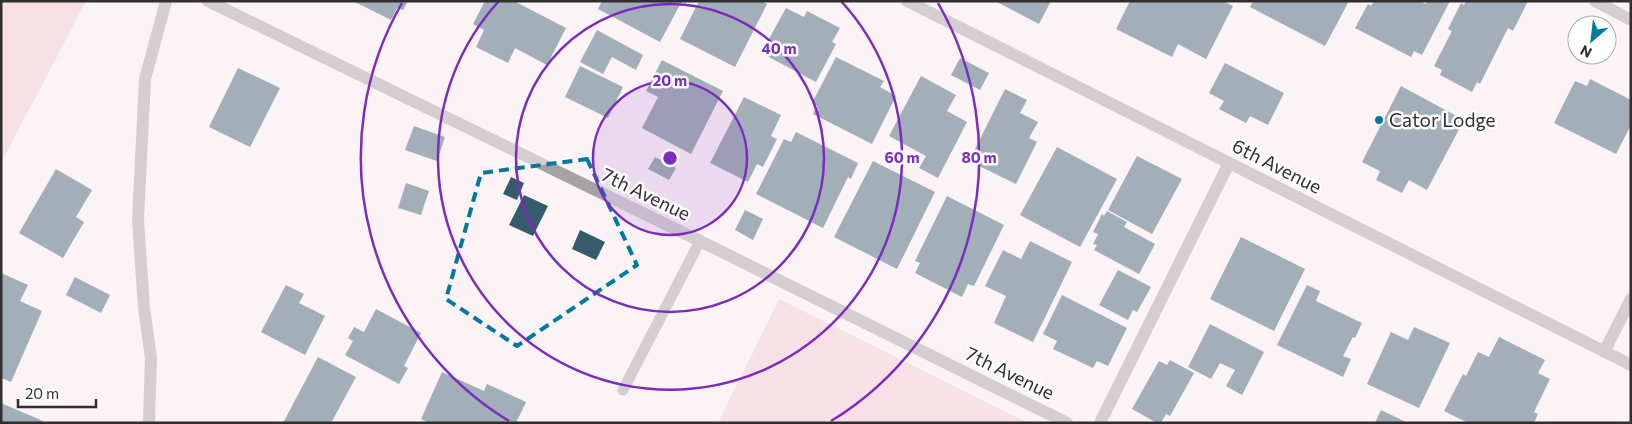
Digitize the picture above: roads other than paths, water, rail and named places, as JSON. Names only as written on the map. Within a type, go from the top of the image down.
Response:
[{"type":"street","points":[[149,423],[151,358],[144,308],[138,219],[145,79],[166,1]]},
{"type":"street","name":"7th Avenue","points":[[208,1],[1068,423]]},
{"type":"street","name":"6th Avenue","points":[[907,1],[1631,365]]},
{"type":"street","points":[[1595,1],[1631,20]]},
{"type":"street","points":[[1100,423],[1229,163]]},
{"type":"street","points":[[1604,352],[1631,299]]},
{"type":"lane","points":[[622,390],[700,241]]},
{"type":"place","name":"Cator Lodge","points":[[1379,120]]}]
